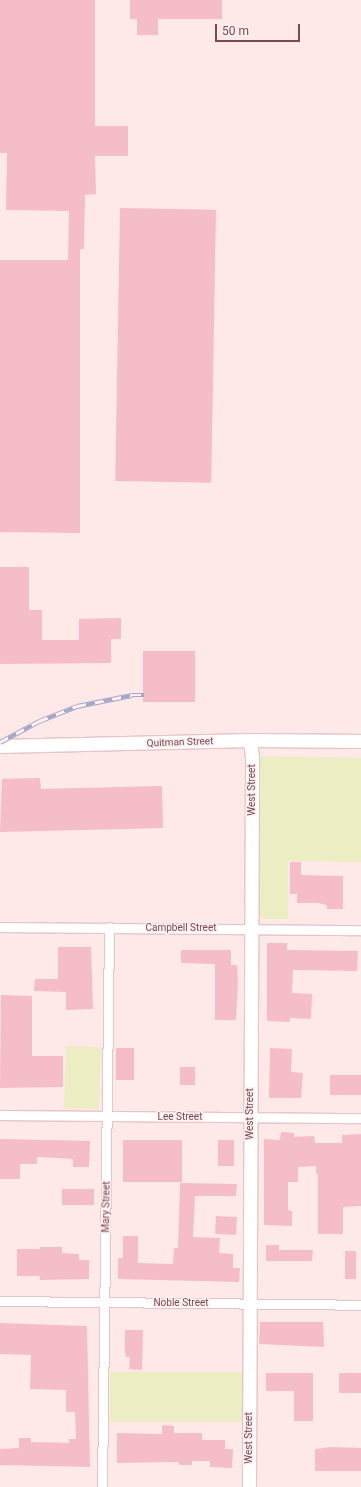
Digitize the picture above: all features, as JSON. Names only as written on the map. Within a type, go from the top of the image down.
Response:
[{"type":"street","name":"Quitman Street","points":[[0,746],[250,740],[361,741]]},
{"type":"street","name":"West Street","points":[[249,1487],[252,929],[250,740]]},
{"type":"street","name":"Campbell Street","points":[[0,927],[361,930]]},
{"type":"street","name":"Mary Street","points":[[102,1487],[109,928]]},
{"type":"street","name":"Lee Street","points":[[0,1115],[361,1118]]},
{"type":"street","name":"Noble Street","points":[[0,1301],[361,1305]]},
{"type":"green space","points":[[258,756],[361,758],[361,862],[288,861],[288,919],[263,919],[257,914]]},
{"type":"green space","points":[[66,1046],[101,1047],[99,1109],[64,1108]]},
{"type":"green space","points":[[110,1372],[244,1372],[244,1422],[110,1422]]},
{"type":"building","points":[[0,0],[95,0],[95,126],[128,126],[128,156],[95,156],[96,194],[85,195],[84,249],[80,249],[80,533],[0,532],[0,260],[68,260],[69,211],[6,210],[7,153],[0,153]]},
{"type":"building","points":[[130,0],[222,0],[222,19],[158,19],[158,35],[137,35],[137,19],[130,19]]},
{"type":"building","points":[[120,208],[216,210],[211,483],[115,481]]},
{"type":"building","points":[[0,567],[29,567],[29,610],[42,610],[42,640],[79,640],[79,619],[121,618],[121,639],[111,639],[111,663],[0,664]]},
{"type":"building","points":[[143,651],[195,651],[195,702],[143,702]]},
{"type":"building","points":[[40,778],[41,789],[162,786],[163,828],[0,832],[2,779]]},
{"type":"building","points":[[290,862],[301,862],[301,875],[343,876],[343,909],[327,909],[327,905],[317,903],[297,903],[297,894],[290,894]]},
{"type":"building","points":[[267,943],[287,943],[287,950],[358,951],[357,971],[293,970],[292,993],[312,994],[311,1019],[290,1018],[290,1022],[267,1021]]},
{"type":"building","points":[[58,947],[91,947],[93,1009],[66,1010],[66,992],[34,991],[35,979],[58,979]]},
{"type":"building","points":[[181,950],[231,950],[231,965],[237,965],[238,984],[236,1020],[215,1020],[215,964],[181,963]]},
{"type":"building","points":[[1,995],[32,996],[32,1056],[63,1056],[63,1087],[0,1088]]},
{"type":"building","points":[[116,1048],[134,1048],[134,1080],[116,1080]]},
{"type":"building","points":[[270,1048],[292,1049],[291,1072],[303,1073],[301,1098],[269,1098]]},
{"type":"building","points":[[180,1067],[195,1067],[195,1085],[180,1085]]},
{"type":"building","points":[[330,1075],[361,1075],[361,1095],[330,1095]]},
{"type":"building","points":[[281,1132],[294,1133],[294,1137],[314,1136],[315,1143],[342,1143],[342,1135],[361,1134],[361,1206],[343,1207],[343,1234],[318,1234],[318,1174],[316,1174],[316,1166],[298,1167],[298,1182],[288,1182],[288,1210],[292,1211],[292,1226],[264,1225],[264,1139],[280,1140]]},
{"type":"building","points":[[0,1139],[90,1141],[89,1167],[73,1167],[73,1159],[37,1157],[37,1164],[20,1164],[20,1179],[0,1179]]},
{"type":"building","points":[[123,1140],[182,1140],[182,1182],[123,1182]]},
{"type":"building","points":[[218,1140],[234,1140],[234,1166],[218,1166]]},
{"type":"building","points":[[180,1183],[237,1184],[236,1196],[195,1196],[193,1237],[220,1238],[219,1253],[233,1254],[233,1268],[240,1268],[239,1282],[118,1279],[118,1258],[123,1258],[123,1236],[138,1236],[138,1263],[173,1264],[174,1248],[178,1248]]},
{"type":"building","points":[[62,1189],[94,1189],[94,1205],[62,1205]]},
{"type":"building","points":[[216,1216],[237,1217],[236,1235],[215,1234]]},
{"type":"building","points":[[266,1245],[279,1245],[279,1250],[313,1250],[312,1261],[266,1261]]},
{"type":"building","points":[[40,1247],[62,1247],[62,1253],[79,1254],[79,1260],[89,1260],[89,1279],[40,1280],[40,1276],[17,1276],[17,1249],[40,1249]]},
{"type":"building","points":[[345,1251],[356,1251],[356,1279],[345,1279]]},
{"type":"building","points":[[260,1322],[323,1322],[324,1347],[259,1344]]},
{"type":"building","points":[[0,1323],[87,1326],[90,1467],[0,1465],[0,1449],[19,1448],[19,1438],[31,1438],[31,1442],[69,1443],[69,1439],[76,1439],[75,1412],[66,1412],[66,1390],[30,1389],[31,1355],[0,1354]]},
{"type":"building","points":[[125,1330],[143,1330],[142,1370],[129,1369],[130,1357],[126,1357]]},
{"type":"building","points":[[266,1373],[313,1373],[313,1421],[294,1421],[294,1391],[266,1391]]},
{"type":"building","points":[[339,1373],[361,1373],[361,1393],[339,1393]]},
{"type":"building","points":[[162,1425],[174,1426],[174,1433],[202,1433],[202,1440],[225,1440],[225,1449],[233,1449],[232,1468],[210,1467],[210,1461],[192,1461],[192,1465],[179,1465],[179,1462],[117,1463],[117,1433],[162,1434]]},
{"type":"building","points":[[331,1447],[361,1448],[361,1471],[315,1471],[315,1449]]},
{"type":"railway","points":[[0,742],[39,721],[77,706],[132,695],[144,695]]}]
